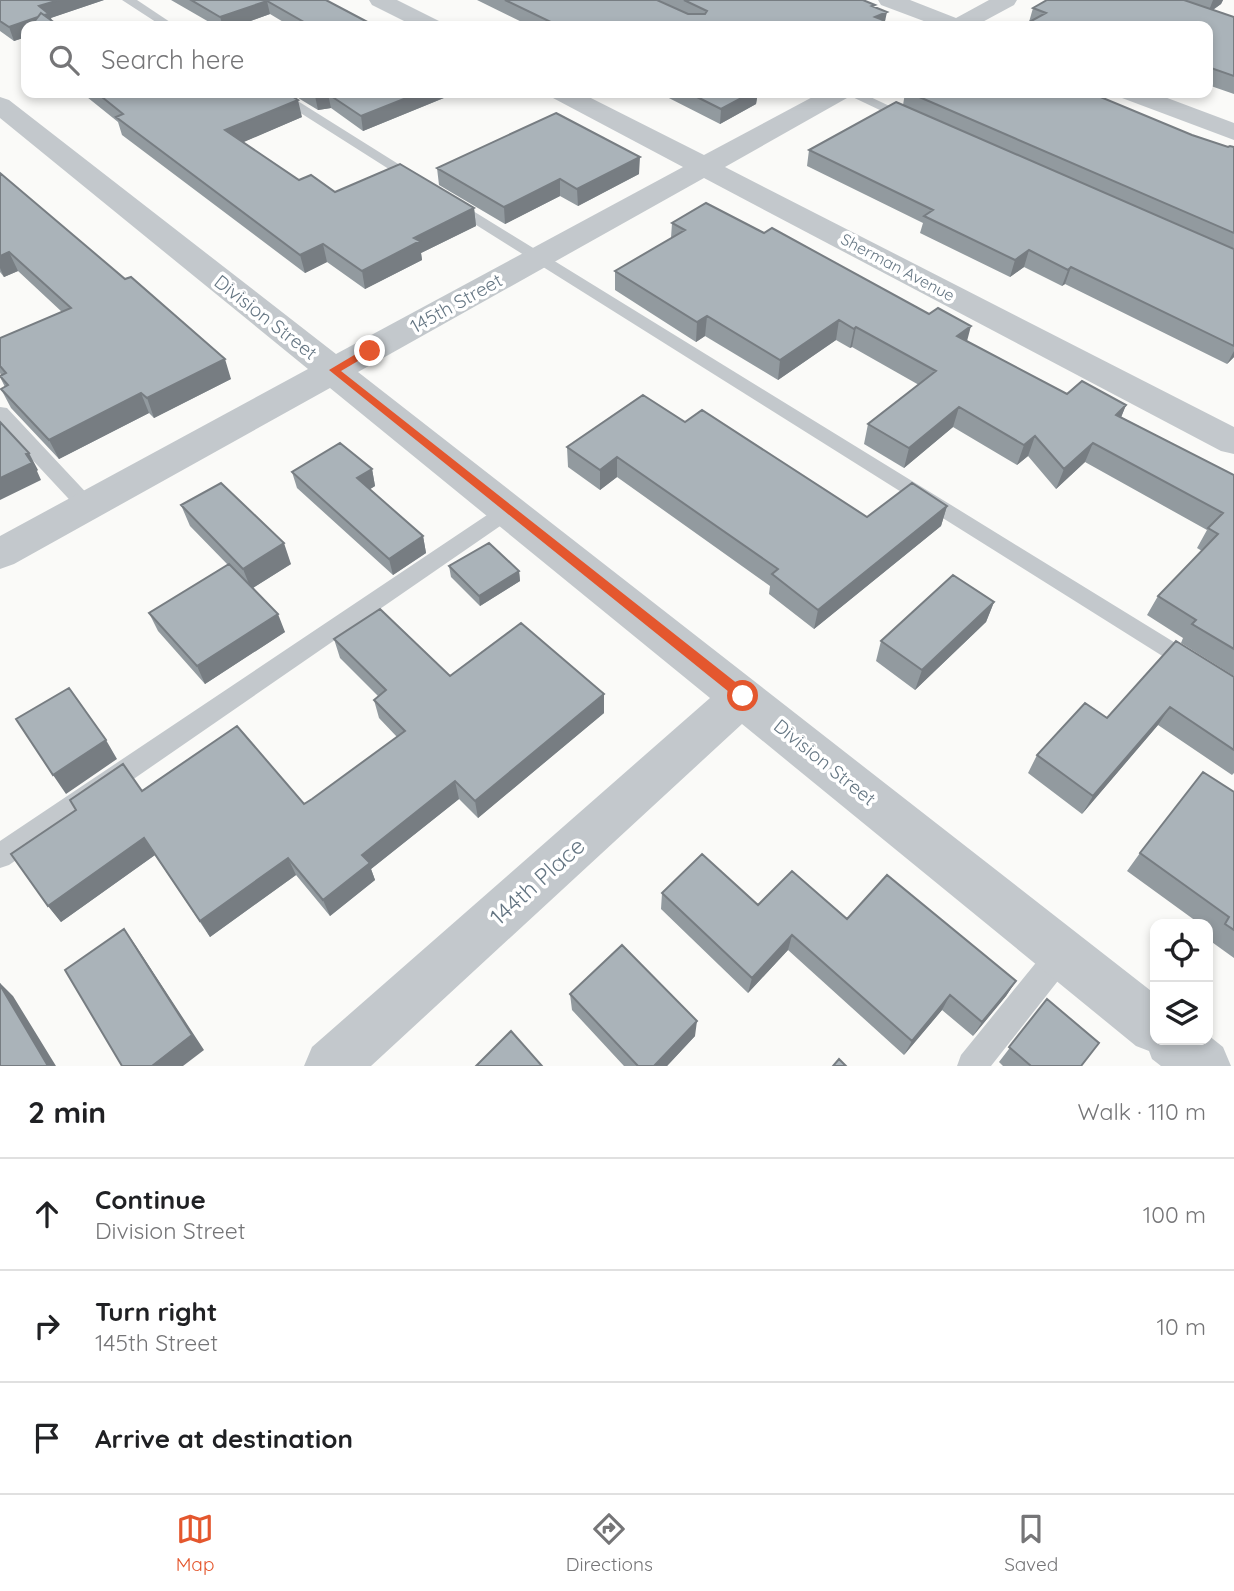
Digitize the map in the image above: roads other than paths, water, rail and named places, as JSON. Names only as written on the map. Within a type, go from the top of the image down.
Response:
[{"type":"street","points":[[380,0],[421,21]]},
{"type":"street","points":[[888,0],[945,21]]},
{"type":"street","points":[[967,21],[1006,0]]},
{"type":"street","name":"Sherman Avenue","points":[[572,98],[1234,442]]},
{"type":"street","name":"145th Street","points":[[0,554],[829,98]]},
{"type":"street","points":[[1144,98],[1234,132]]},
{"type":"street","name":"Division Street","points":[[0,105],[1150,1023]]},
{"type":"street","name":"144th Place","points":[[331,1066],[743,696]]},
{"type":"street","points":[[1177,1045],[1204,1066]]},
{"type":"lane","points":[[128,0],[162,21]]},
{"type":"lane","points":[[284,98],[1234,691]]},
{"type":"lane","points":[[862,98],[928,127]]},
{"type":"lane","points":[[0,413],[87,506]]},
{"type":"lane","points":[[0,856],[509,510]]},
{"type":"lane","points":[[972,1066],[1062,953]]}]
